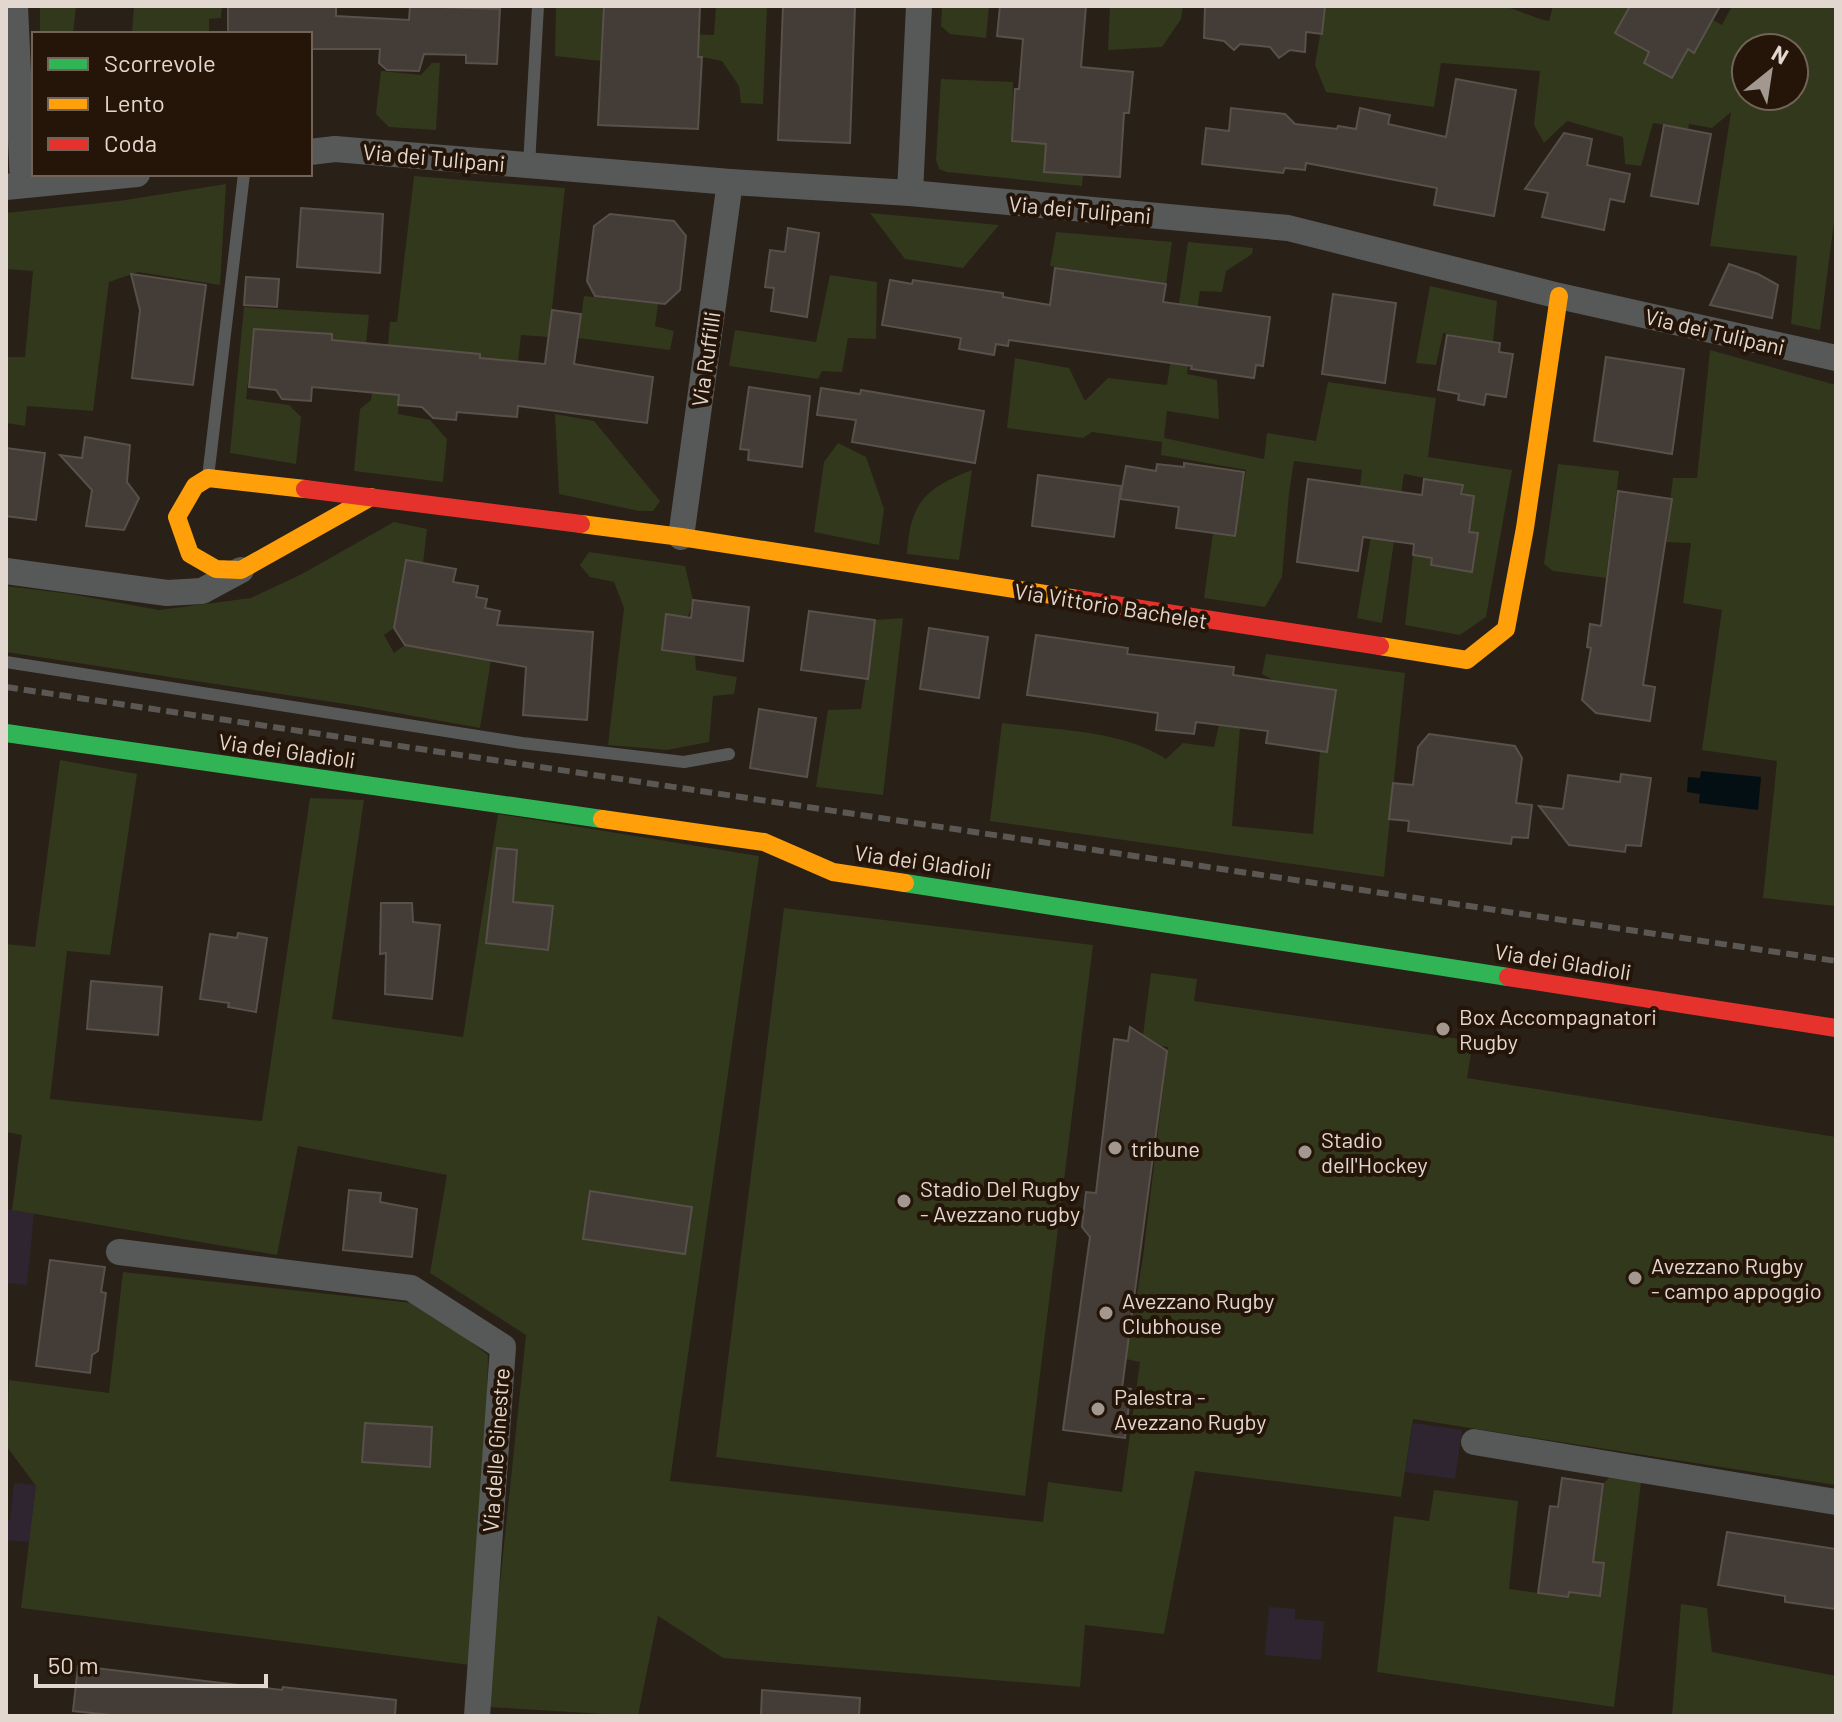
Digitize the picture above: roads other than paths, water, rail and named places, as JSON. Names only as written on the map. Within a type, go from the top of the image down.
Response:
[{"type":"street","points":[[15,6],[15,186],[117,176]]},
{"type":"street","points":[[910,193],[919,6]]},
{"type":"street","name":"Via dei Tulipani","points":[[312,152],[335,149],[730,182],[910,193],[1288,228],[1559,296],[1836,358]]},
{"type":"street","name":"Via Ruffilli","points":[[681,537],[730,182]]},
{"type":"street","name":"Via Vittorio Bachelet","points":[[208,478],[681,537],[1467,660],[1506,629],[1525,528],[1559,296]]},
{"type":"street","points":[[208,478],[195,486],[177,517],[190,554],[216,569],[241,570]]},
{"type":"street","points":[[6,571],[167,593],[202,591],[371,497]]},
{"type":"street","name":"Via dei Gladioli","points":[[6,733],[764,842],[833,872],[1836,1028]]},
{"type":"street","name":"Via delle Ginestre","points":[[119,1252],[411,1288],[503,1347],[477,1716]]},
{"type":"street","points":[[1474,1442],[1836,1502]]},
{"type":"lane","points":[[529,165],[538,6]]},
{"type":"lane","points":[[208,478],[244,176]]},
{"type":"lane","points":[[6,662],[522,743],[684,762],[729,754]]},
{"type":"railway","points":[[6,687],[1836,961]]},
{"type":"place","name":"Box Accompagnatori Rugby","points":[[1443,1029]]},
{"type":"place","name":"tribune","points":[[1115,1148]]},
{"type":"place","name":"Stadio dell'Hockey","points":[[1305,1152]]},
{"type":"place","name":"Stadio Del Rugby - Avezzano rugby","points":[[904,1201]]},
{"type":"place","name":"Avezzano Rugby - campo appoggio","points":[[1635,1278]]},
{"type":"place","name":"Avezzano Rugby Clubhouse","points":[[1106,1313]]},
{"type":"place","name":"Palestra - Avezzano Rugby","points":[[1098,1409]]}]
